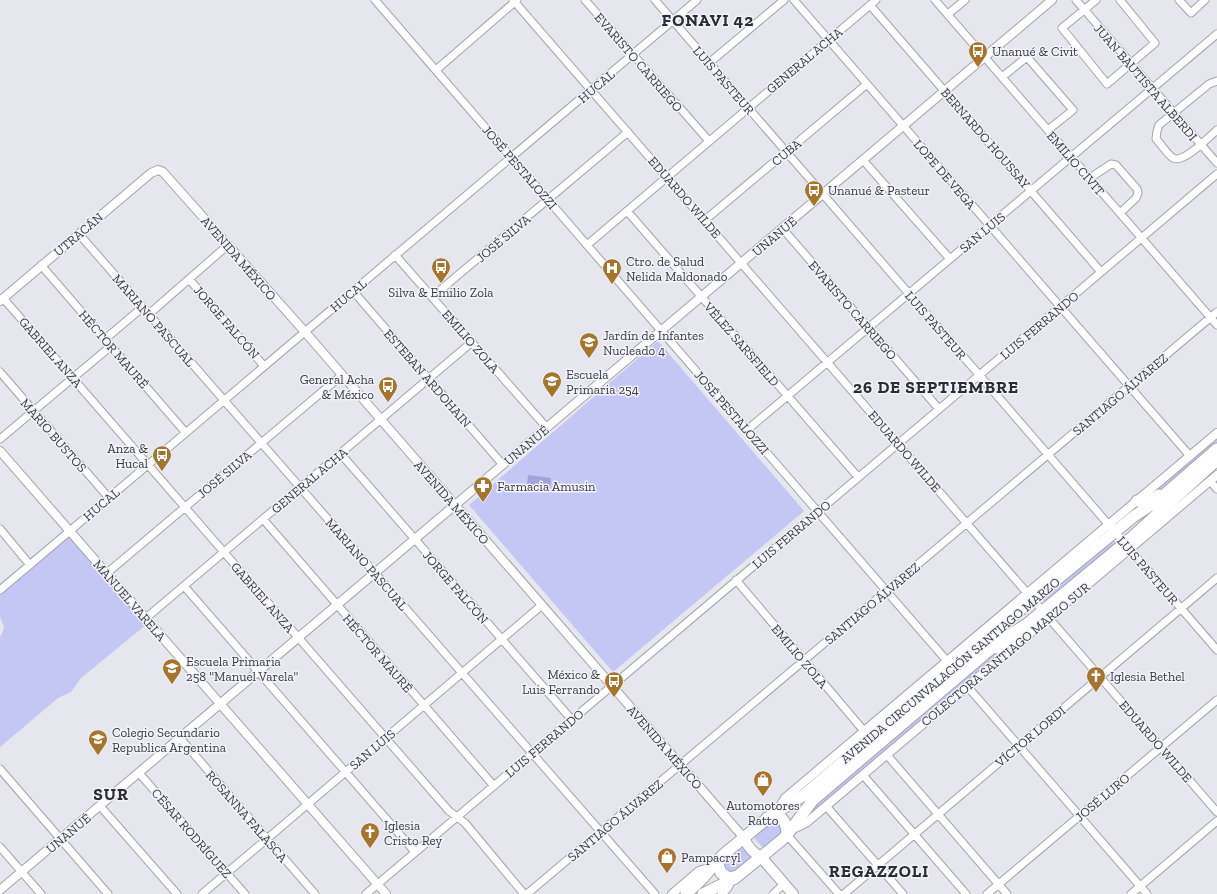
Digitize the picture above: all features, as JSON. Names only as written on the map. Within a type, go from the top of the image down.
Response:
[{"type":"main road","name":"AVENIDA CIRCUNVALACIÓN SANTIAGO MARZO","points":[[686,894],[700,881],[723,855],[766,819],[806,793],[1030,596],[1112,528],[1133,517],[1157,501],[1217,449]]},
{"type":"main road","name":"AVENIDA CIRCUNVALACIÓN SANTIAGO MARZO","points":[[703,894],[735,877],[760,857],[789,832],[813,800],[1002,639],[1046,614],[1127,546],[1217,460]]},
{"type":"main road","points":[[1137,501],[1157,497],[1177,480],[1193,470]]},
{"type":"main road","points":[[956,678],[978,664],[1001,645],[1021,640]]},
{"type":"main road","points":[[766,819],[774,816],[783,819],[789,832]]},
{"type":"main road","name":"AVENIDA MÉXICO","points":[[744,838],[750,839],[756,845],[760,851],[760,857],[793,894]]},
{"type":"main road","points":[[723,855],[718,863],[721,873],[727,877],[735,877]]},
{"type":"street","name":"JOSÉ PESTALOZZI","points":[[375,0],[947,661]]},
{"type":"street","name":"EVARISTO CARRIEGO","points":[[584,0],[709,141]]},
{"type":"street","name":"LUIS PASTEUR","points":[[655,0],[1217,650]]},
{"type":"street","name":"HUCAL","points":[[0,590],[697,0]]},
{"type":"street","points":[[710,63],[784,0]]},
{"type":"street","name":"LOPE DE VEGA","points":[[794,0],[1190,456]]},
{"type":"street","name":"EMILIO CIVIT","points":[[935,0],[1217,325]]},
{"type":"street","points":[[948,14],[965,0]]},
{"type":"street","name":"UNANUÉ","points":[[0,890],[1052,0]]},
{"type":"street","name":"JUAN BAUTISTA ALBERDI","points":[[1076,0],[1217,163]]},
{"type":"street","points":[[1096,0],[1062,28],[1107,84],[1155,43],[1120,0]]},
{"type":"street","points":[[1179,0],[1191,13],[1205,0]]},
{"type":"street","points":[[436,70],[515,1]]},
{"type":"street","name":"EDUARDO WILDE","points":[[515,1],[1217,812]]},
{"type":"street","name":"GENERAL ACHA","points":[[587,244],[873,2]]},
{"type":"street","name":"BERNARDO HOUSSAY","points":[[873,2],[945,91],[1101,272]]},
{"type":"street","name":"SAN LUIS","points":[[747,430],[1217,34]]},
{"type":"street","points":[[1002,77],[1027,57],[1073,110],[1048,130]]},
{"type":"street","points":[[1217,82],[1209,84],[1159,124],[1156,139],[1172,157],[1177,160],[1201,144],[1217,130]]},
{"type":"street","name":"CUBA","points":[[705,220],[867,84]]},
{"type":"street","name":"JOSÉ SILVA","points":[[432,297],[628,132]]},
{"type":"street","points":[[863,160],[950,259]]},
{"type":"street","points":[[1090,178],[1112,164],[1116,165],[1137,189],[1138,193],[1136,198],[1120,213]]},
{"type":"street","name":"UTRACÁN","points":[[2,299],[151,173],[158,170]]},
{"type":"street","name":"AVENIDA MÉXICO","points":[[158,170],[165,173],[342,374],[744,838]]},
{"type":"street","name":"LUIS FERRANDO","points":[[366,894],[1217,174]]},
{"type":"street","name":"VÉLEZ SARSFIELD","points":[[627,211],[858,478]]},
{"type":"street","name":"EVARISTO CARRIEGO","points":[[782,228],[939,409]]},
{"type":"street","name":"MARIANO PASCUAL","points":[[79,234],[655,894]]},
{"type":"street","points":[[149,314],[228,246]]},
{"type":"street","name":"EMILIO ZOLA","points":[[395,255],[546,428]]},
{"type":"street","name":"HÉCTOR MAURÉ","points":[[42,265],[186,433]]},
{"type":"street","name":"JORGE FALCÓN","points":[[189,279],[264,366]]},
{"type":"street","name":"ESTEBAN ARDOHAIN","points":[[353,291],[503,465]]},
{"type":"street","name":"GABRIEL ANZA","points":[[2,299],[73,378],[449,811],[465,823],[524,894]]},
{"type":"street","points":[[105,339],[143,307]]},
{"type":"street","name":"SANTIAGO ÁLVAREZ","points":[[527,894],[1217,312]]},
{"type":"street","name":"GENERAL ACHA","points":[[146,618],[472,342]]},
{"type":"street","points":[[0,439],[110,346]]},
{"type":"street","name":"MARIO BUSTOS","points":[[0,372],[109,498]]},
{"type":"street","name":"JOSÉ SILVA","points":[[107,573],[342,374]]},
{"type":"street","points":[[1112,528],[1137,501],[1217,433]]},
{"type":"street","name":"MANUEL VARELA","points":[[0,450],[386,894]]},
{"type":"street","name":"JORGE FALCÓN","points":[[340,454],[572,720]]},
{"type":"street","points":[[1127,546],[1217,475]]},
{"type":"street","points":[[1210,481],[1217,489]]},
{"type":"street","name":"HÉCTOR MAURÉ","points":[[263,519],[494,786]]},
{"type":"street","points":[[0,529],[30,564]]},
{"type":"street","name":"VÍCTOR LORDI","points":[[844,894],[1217,578]]},
{"type":"street","name":"EMILIO ZOLA","points":[[736,580],[864,731]]},
{"type":"street","points":[[184,586],[415,852]]},
{"type":"street","points":[[776,812],[785,798],[947,661],[1030,596]]},
{"type":"street","name":"SAN LUIS","points":[[202,894],[542,605]]},
{"type":"street","name":"COLECTORA SANTIAGO MARZO SUR","points":[[789,832],[804,824],[863,775],[1021,640],[1046,614]]},
{"type":"street","points":[[967,686],[1147,894]]},
{"type":"street","name":"JOSÉ LURO","points":[[987,894],[1217,700]]},
{"type":"street","name":"ROSANNA FALASCA","points":[[180,738],[314,894]]},
{"type":"street","points":[[886,755],[1007,894]]},
{"type":"street","points":[[0,769],[108,894]]},
{"type":"street","name":"CÉSAR RODRÍGUEZ","points":[[139,773],[245,894]]},
{"type":"street","points":[[863,775],[966,894]]},
{"type":"street","points":[[100,806],[177,894]]},
{"type":"street","points":[[826,806],[903,894]]},
{"type":"street","points":[[1131,894],[1217,821]]},
{"type":"street","points":[[789,832],[839,894]]},
{"type":"street","points":[[0,847],[41,894]]},
{"type":"street","points":[[672,894],[699,871],[713,866]]},
{"type":"street","points":[[722,894],[735,877]]},
{"type":"street","points":[[773,894],[784,884]]},
{"type":"shaded area","points":[[658,341],[804,511],[613,672],[469,505]]},
{"type":"shaded area","points":[[1217,436],[1217,446],[1156,495],[1146,496]]},
{"type":"shaded area","points":[[528,475],[551,478],[550,489],[527,486]]},
{"type":"shaded area","points":[[69,532],[147,624],[81,678],[71,692],[58,698],[0,747],[0,637],[4,627],[0,614],[0,591]]},
{"type":"shaded area","points":[[1113,539],[1117,544],[1045,603],[1041,598]]},
{"type":"shaded area","points":[[1012,644],[802,823],[810,808],[1001,648]]},
{"type":"shaded area","points":[[774,821],[779,823],[782,830],[781,833],[762,847],[755,839],[755,836]]},
{"type":"shaded area","points":[[743,846],[752,855],[752,857],[737,871],[732,873],[727,871],[724,866],[726,861]]},
{"type":"place","name":"Unanué & Civit","points":[[978,68]]},
{"type":"place","name":"Unanué & Pasteur","points":[[814,207]]},
{"type":"place","name":"Silva & Emilio Zola","points":[[441,284]]},
{"type":"place","name":"Ctro. de Salud Nelida Maldonado","points":[[612,285]]},
{"type":"place","name":"Jardín de Infantes Nucleado 4","points":[[589,359]]},
{"type":"place","name":"Escuela Primaria 254","points":[[552,398]]},
{"type":"place","name":"General Acha & México","points":[[388,403]]},
{"type":"place","name":"Anza & Hucal","points":[[162,472]]},
{"type":"place","name":"Farmacia Amusin","points":[[483,503]]},
{"type":"place","name":"Escuela Primaria 258 \"Manuel Varela\"","points":[[172,685]]},
{"type":"place","name":"Iglesia Bethel","points":[[1096,693]]},
{"type":"place","name":"México & Luis Ferrando","points":[[614,698]]},
{"type":"place","name":"Colegio Secundario Republica Argentina","points":[[98,756]]},
{"type":"place","name":"Automotores Ratto","points":[[763,797]]},
{"type":"place","name":"Iglesia Cristo Rey","points":[[370,849]]},
{"type":"place","name":"Pampacryl","points":[[667,874]]},
{"type":"district","name":"FONAVI 42","points":[[708,20]]},
{"type":"district","name":"26 DE SEPTIEMBRE","points":[[936,387]]},
{"type":"district","name":"SUR","points":[[111,794]]},
{"type":"district","name":"REGAZZOLI","points":[[879,871]]}]
